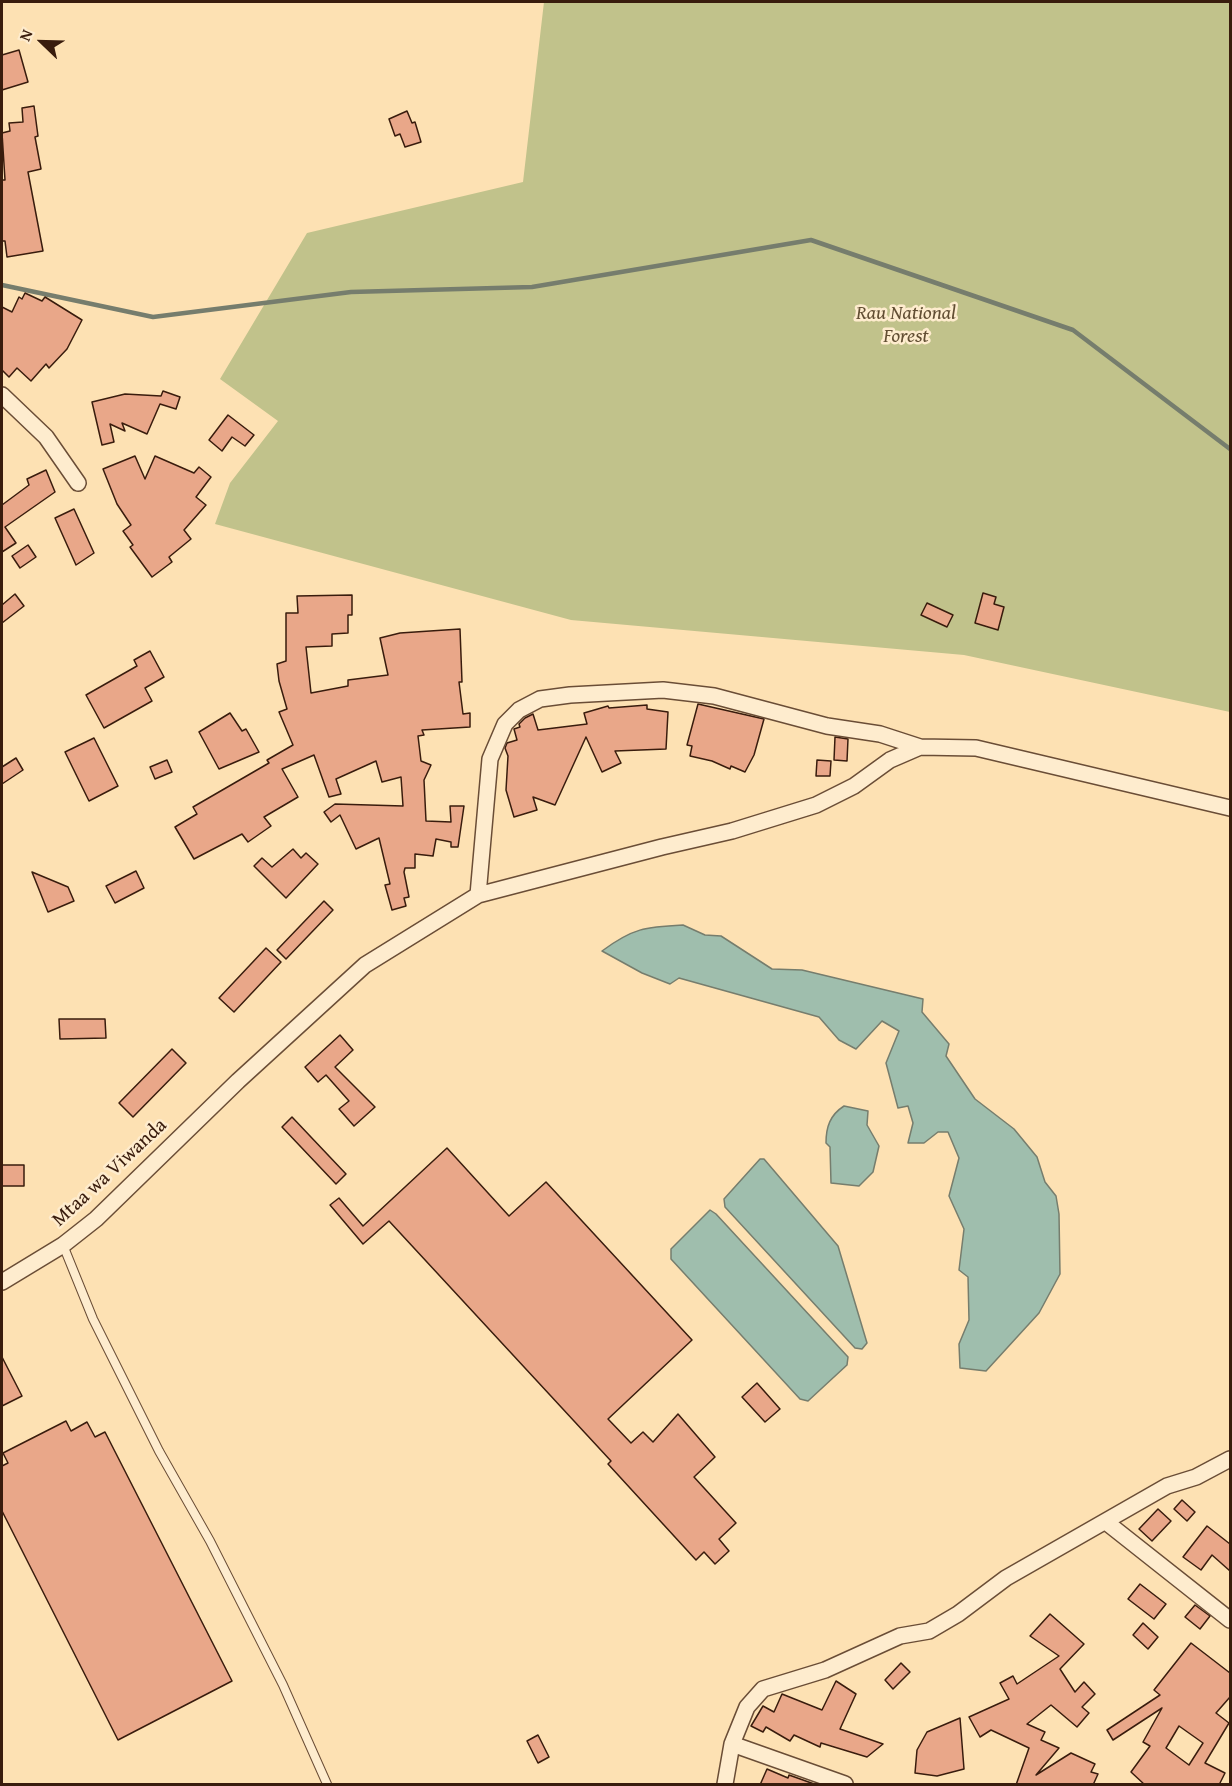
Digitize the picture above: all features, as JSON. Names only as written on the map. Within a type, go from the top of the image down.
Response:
[{"type":"street","points":[[2,395],[46,437],[78,483]]},
{"type":"street","points":[[478,895],[490,759],[505,724],[519,710],[540,699],[570,695],[663,690],[714,696],[827,726],[880,734],[920,747],[976,748],[1230,808]]},
{"type":"street","name":"Mtaa wa Viwanda","points":[[2,1282],[63,1245],[96,1220],[238,1081],[364,965],[478,895],[732,831],[816,805],[854,786],[890,760],[920,747]]},
{"type":"street","points":[[725,1785],[732,1744],[747,1707],[763,1689],[825,1670],[900,1636],[929,1631],[958,1614],[1006,1578],[1167,1486],[1196,1477],[1230,1459]]},
{"type":"street","points":[[1106,1522],[1230,1620]]},
{"type":"street","points":[[732,1744],[846,1785]]},
{"type":"lane","points":[[63,1245],[93,1319],[159,1452],[210,1542],[283,1685],[327,1785]]},
{"type":"green space","name":"Rau National Forest","points":[[544,2],[1230,2],[1230,712],[964,655],[571,620],[215,524],[230,483],[278,421],[220,379],[307,233],[523,182]]},
{"type":"shaded area","points":[[683,925],[705,935],[721,936],[772,969],[802,970],[923,999],[922,1012],[949,1044],[946,1056],[975,1099],[1014,1129],[1037,1157],[1045,1182],[1056,1196],[1059,1214],[1060,1274],[1039,1313],[986,1371],[960,1368],[959,1344],[969,1320],[968,1277],[959,1270],[964,1229],[949,1196],[959,1158],[948,1132],[938,1132],[924,1143],[908,1143],[913,1123],[908,1106],[898,1108],[886,1063],[899,1031],[882,1021],[856,1049],[839,1040],[819,1017],[679,978],[670,984],[642,973],[602,951],[640,930]]},
{"type":"shaded area","points":[[844,1106],[868,1111],[867,1125],[879,1146],[873,1172],[859,1186],[831,1183],[830,1147],[826,1143],[827,1132],[832,1117]]},
{"type":"shaded area","points":[[760,1159],[764,1159],[838,1246],[867,1343],[862,1349],[855,1348],[725,1207],[724,1199]]},
{"type":"shaded area","points":[[710,1210],[848,1357],[847,1365],[808,1401],[800,1399],[671,1259],[671,1249]]},
{"type":"building","points":[[19,50],[28,82],[2,90],[2,55]]},
{"type":"building","points":[[34,106],[38,136],[35,137],[41,169],[28,172],[43,251],[7,257],[5,241],[2,241],[2,180],[5,180],[2,133],[10,131],[9,123],[23,122],[22,108]]},
{"type":"building","points":[[407,111],[412,123],[415,122],[421,142],[405,147],[400,134],[395,136],[389,119]]},
{"type":"building","points":[[25,293],[42,301],[45,297],[82,320],[67,349],[49,368],[46,364],[31,381],[17,368],[9,377],[2,370],[2,307],[12,312],[19,297],[22,299]]},
{"type":"building","points":[[163,391],[180,397],[176,409],[160,404],[147,434],[122,423],[125,431],[110,424],[114,442],[102,445],[92,402],[125,394],[161,396]]},
{"type":"building","points":[[228,415],[254,435],[245,446],[232,437],[222,451],[209,440]]},
{"type":"building","points":[[135,456],[145,479],[155,456],[194,473],[199,467],[211,477],[196,497],[206,505],[184,530],[191,539],[169,557],[172,562],[152,577],[130,547],[133,545],[123,531],[131,525],[117,504],[103,469]]},
{"type":"building","points":[[46,470],[55,492],[5,527],[16,543],[2,552],[2,505],[29,485],[27,479]]},
{"type":"building","points":[[74,509],[94,553],[76,565],[55,518]]},
{"type":"building","points":[[28,545],[36,557],[20,568],[12,556]]},
{"type":"building","points":[[983,593],[996,597],[994,604],[1004,607],[998,630],[975,623]]},
{"type":"building","points":[[15,594],[24,606],[2,623],[2,605]]},
{"type":"building","points":[[352,595],[352,615],[348,615],[348,633],[332,634],[332,646],[306,647],[311,693],[348,686],[348,680],[388,675],[380,638],[400,633],[460,629],[462,682],[459,682],[463,714],[470,713],[470,727],[422,730],[424,735],[418,736],[421,761],[431,765],[424,780],[426,821],[451,822],[450,806],[464,806],[458,847],[451,847],[451,842],[436,839],[433,856],[415,854],[415,868],[405,868],[404,872],[409,897],[404,898],[406,906],[392,910],[385,885],[390,884],[379,838],[356,849],[340,815],[331,822],[324,812],[335,804],[403,806],[401,777],[382,782],[376,761],[336,779],[341,794],[329,797],[314,755],[282,769],[298,797],[264,817],[271,826],[248,842],[242,834],[194,859],[175,827],[197,814],[193,807],[269,763],[267,760],[293,745],[279,712],[287,709],[277,664],[286,661],[286,613],[298,613],[297,596]]},
{"type":"building","points":[[927,603],[953,615],[947,627],[921,615]]},
{"type":"building","points":[[150,651],[164,677],[145,688],[152,701],[104,728],[86,695],[137,666],[134,660]]},
{"type":"building","points":[[698,704],[764,719],[754,755],[745,772],[731,766],[730,769],[712,761],[690,756],[692,746],[687,745]]},
{"type":"building","points":[[647,705],[647,709],[668,712],[666,749],[615,751],[621,763],[602,772],[586,737],[555,805],[533,797],[537,810],[514,817],[506,790],[508,756],[505,748],[507,743],[517,740],[514,729],[520,727],[519,724],[525,718],[533,714],[538,730],[587,724],[584,713],[608,706],[609,708]]},
{"type":"building","points":[[230,713],[242,731],[246,729],[259,752],[219,769],[199,732]]},
{"type":"building","points":[[835,737],[848,739],[847,761],[834,760]]},
{"type":"building","points":[[94,738],[118,786],[89,801],[65,752]]},
{"type":"building","points":[[16,758],[23,770],[2,784],[2,767]]},
{"type":"building","points":[[167,760],[172,772],[155,779],[150,767]]},
{"type":"building","points":[[817,760],[831,761],[830,776],[816,776]]},
{"type":"building","points":[[293,849],[301,858],[306,853],[318,864],[286,898],[254,866],[262,858],[272,867]]},
{"type":"building","points":[[136,871],[144,888],[115,903],[106,886]]},
{"type":"building","points":[[32,872],[68,887],[74,901],[48,912]]},
{"type":"building","points":[[324,901],[333,910],[286,959],[277,950]]},
{"type":"building","points":[[266,948],[281,962],[234,1012],[219,998]]},
{"type":"building","points":[[59,1019],[105,1019],[106,1038],[60,1039]]},
{"type":"building","points":[[340,1035],[353,1050],[335,1067],[375,1107],[354,1126],[339,1109],[349,1101],[326,1075],[318,1082],[305,1067]]},
{"type":"building","points":[[172,1049],[186,1063],[133,1117],[119,1103]]},
{"type":"building","points":[[292,1117],[346,1174],[336,1184],[282,1127]]},
{"type":"building","points":[[447,1148],[509,1216],[546,1182],[692,1340],[608,1419],[631,1443],[643,1432],[653,1442],[678,1414],[715,1457],[694,1477],[736,1523],[719,1539],[729,1551],[715,1564],[704,1552],[696,1560],[608,1464],[611,1461],[389,1221],[363,1244],[330,1205],[339,1198],[363,1226]]},
{"type":"building","points":[[2,1165],[24,1165],[24,1186],[2,1186]]},
{"type":"building","points":[[2,1357],[22,1396],[2,1406]]},
{"type":"building","points":[[757,1383],[780,1409],[765,1422],[742,1397]]},
{"type":"building","points":[[66,1421],[71,1431],[87,1422],[95,1437],[105,1432],[232,1681],[118,1740],[2,1511],[2,1466],[8,1463],[3,1453]]},
{"type":"building","points":[[1182,1500],[1195,1512],[1187,1521],[1174,1509]]},
{"type":"building","points":[[1158,1509],[1171,1521],[1152,1541],[1139,1529]]},
{"type":"building","points":[[1207,1526],[1230,1544],[1230,1571],[1212,1555],[1201,1570],[1183,1557]]},
{"type":"building","points":[[1140,1584],[1166,1604],[1154,1619],[1128,1599]]},
{"type":"building","points":[[1195,1605],[1210,1616],[1200,1629],[1185,1617]]},
{"type":"building","points":[[1050,1614],[1084,1644],[1060,1669],[1075,1692],[1084,1682],[1095,1694],[1082,1707],[1089,1713],[1077,1727],[1051,1705],[1027,1724],[1045,1732],[1041,1740],[1059,1748],[1036,1775],[1071,1753],[1095,1764],[1091,1772],[1098,1774],[1093,1785],[1016,1785],[1029,1748],[991,1730],[980,1737],[969,1717],[1009,1699],[1000,1683],[1013,1676],[1017,1684],[1059,1656],[1030,1636]]},
{"type":"building","points":[[1143,1623],[1158,1637],[1148,1649],[1133,1635]]},
{"type":"building","points":[[1191,1643],[1230,1673],[1230,1697],[1216,1713],[1229,1723],[1205,1763],[1225,1773],[1219,1785],[1145,1785],[1131,1772],[1150,1746],[1143,1742],[1162,1708],[1113,1740],[1107,1730],[1160,1695],[1154,1690]],"holes":[[[1179,1726],[1203,1743],[1189,1765],[1166,1748]]]},
{"type":"building","points":[[901,1663],[910,1672],[893,1689],[885,1680]]},
{"type":"building","points":[[836,1681],[856,1694],[840,1729],[883,1744],[867,1757],[821,1743],[820,1747],[794,1735],[790,1741],[766,1727],[763,1732],[751,1726],[763,1706],[774,1712],[782,1694],[822,1710]]},
{"type":"building","points":[[960,1718],[964,1769],[937,1776],[915,1773],[917,1750],[927,1732]]},
{"type":"building","points":[[538,1735],[549,1757],[538,1763],[527,1741]]},
{"type":"building","points":[[767,1769],[788,1778],[789,1775],[817,1785],[760,1785]]},
{"type":"waterway","points":[[2,285],[153,317],[351,292],[532,287],[811,240],[1073,330],[1230,449]]}]
